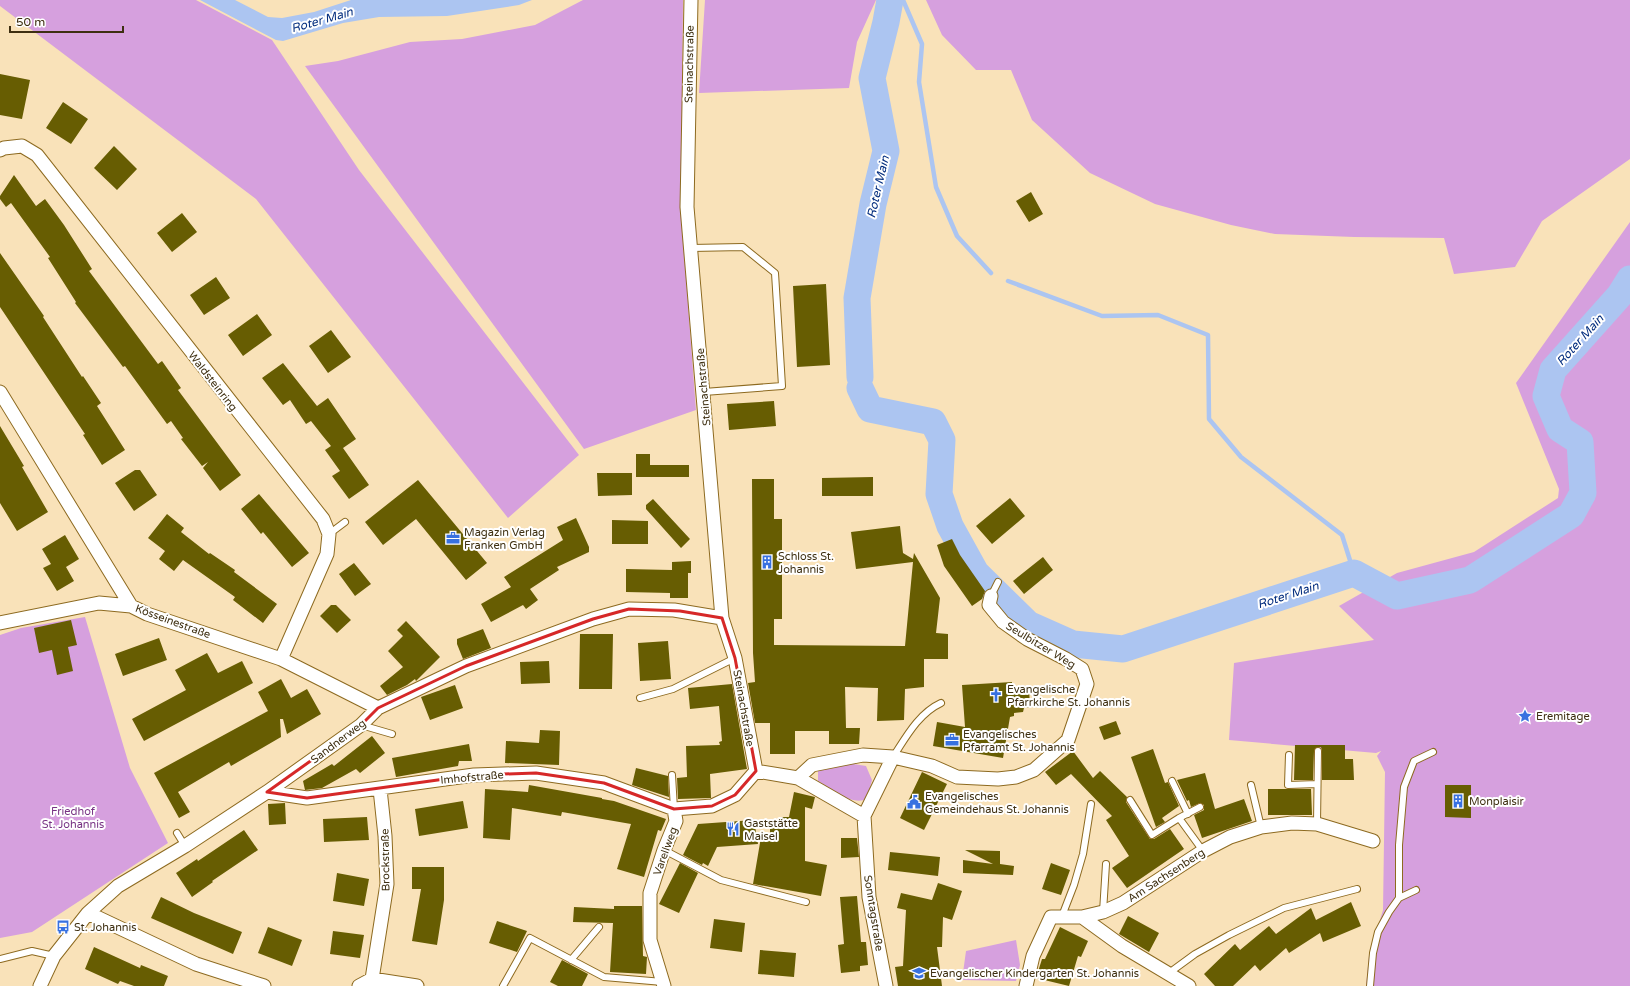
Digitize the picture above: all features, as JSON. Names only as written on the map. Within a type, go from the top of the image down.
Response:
[{"type":"street","name":"Steinachstraße","points":[[690,0],[687,207],[704,392],[722,618],[735,658],[756,770]]},
{"type":"street","name":"Waldsteinring","points":[[0,150],[4,148],[22,146],[37,154],[323,520],[329,534]]},
{"type":"street","name":"Kösseinestraße","points":[[0,392],[131,606],[147,614],[281,659],[378,708]]},
{"type":"street","points":[[281,659],[327,554],[329,534]]},
{"type":"street","name":"Seulbitzer Weg","points":[[893,757],[932,766],[957,777],[998,779],[1016,777],[1034,770],[1068,740],[1087,684],[1082,669],[1027,639],[1002,622],[988,605],[991,596]]},
{"type":"street","points":[[0,623],[99,603],[131,606]]},
{"type":"street","name":"Sandnerweg","points":[[40,986],[54,956],[88,913],[118,886],[185,846],[267,792],[361,725],[378,708],[466,666],[593,618],[629,610],[674,610],[722,618]]},
{"type":"street","points":[[674,809],[712,806],[735,795],[756,770],[798,778],[864,816],[893,757],[863,755],[830,761],[812,766],[798,778]]},
{"type":"street","name":"Imhofstraße","points":[[267,792],[307,798],[474,775],[536,773],[604,783],[674,809]]},
{"type":"street","name":"Brockstraße","points":[[372,979],[387,884],[385,836],[380,789]]},
{"type":"street","name":"Varellweg","points":[[663,984],[650,940],[650,893],[664,850],[676,821],[674,809]]},
{"type":"street","name":"Sonntagstraße","points":[[864,816],[869,896],[886,986]]},
{"type":"street","name":"Am Sachsenberg","points":[[1082,917],[1102,912],[1123,903],[1203,851],[1230,837],[1261,827],[1292,823],[1317,824],[1373,841]]},
{"type":"street","points":[[88,913],[196,964],[264,986]]},
{"type":"street","points":[[1026,986],[1033,956],[1051,917],[1062,916],[1082,917],[1122,946],[1189,986]]},
{"type":"street","points":[[359,986],[372,979],[417,986]]},
{"type":"lane","points":[[691,248],[743,247],[775,273],[782,386],[704,392]]},
{"type":"lane","points":[[329,534],[345,522]]},
{"type":"lane","points":[[991,596],[998,582]]},
{"type":"lane","points":[[640,698],[673,689],[735,658]]},
{"type":"lane","points":[[893,757],[912,728],[933,707],[941,703]]},
{"type":"lane","points":[[361,725],[392,734]]},
{"type":"lane","points":[[1317,824],[1318,751]]},
{"type":"lane","points":[[1399,898],[1400,845],[1404,787],[1414,761],[1433,752]]},
{"type":"lane","points":[[1289,755],[1288,785],[1317,784]]},
{"type":"lane","points":[[672,775],[674,809]]},
{"type":"lane","points":[[1172,781],[1188,814]]},
{"type":"lane","points":[[1251,785],[1261,827]]},
{"type":"lane","points":[[1130,800],[1152,835],[1200,807]]},
{"type":"lane","points":[[1062,916],[1074,885],[1083,854],[1092,804]]},
{"type":"lane","points":[[1180,818],[1203,851]]},
{"type":"lane","points":[[177,832],[185,846]]},
{"type":"lane","points":[[664,850],[721,880],[806,902]]},
{"type":"lane","points":[[1102,912],[1106,864]]},
{"type":"lane","points":[[1169,973],[1195,954],[1229,935],[1284,908],[1357,889]]},
{"type":"lane","points":[[1370,986],[1373,953],[1378,932],[1399,898],[1416,890]]},
{"type":"lane","points":[[571,960],[598,927]]},
{"type":"lane","points":[[503,986],[530,938],[604,977],[663,984]]},
{"type":"lane","points":[[0,958],[32,952],[54,956]]},
{"type":"highlighted area","points":[[629,609],[680,611],[722,618],[735,658],[756,771],[735,795],[712,806],[674,809],[604,783],[536,773],[474,775],[307,798],[267,792],[361,725],[378,708],[466,666],[593,619]]},
{"type":"green space","points":[[0,0],[196,0],[272,40],[359,170],[579,455],[508,518],[256,199],[0,6]]},
{"type":"green space","points":[[583,0],[683,0],[681,211],[696,410],[584,449],[305,66],[338,61],[410,42],[462,39],[535,25]]},
{"type":"green space","points":[[705,0],[876,0],[857,42],[849,88],[699,93]]},
{"type":"green space","points":[[926,0],[1630,0],[1630,159],[1542,221],[1515,267],[1454,274],[1444,238],[1275,234],[1231,225],[1155,204],[1090,173],[1032,120],[1011,70],[976,70],[942,35]]},
{"type":"green space","name":"Eremitage","points":[[1630,222],[1630,986],[1366,986],[1369,956],[1383,910],[1385,772],[1377,756],[1381,751],[1376,753],[1229,740],[1234,663],[1374,640],[1339,606],[1397,573],[1474,552],[1558,498],[1559,489],[1516,383]]},
{"type":"green space","name":"Friedhof St. Johannis","points":[[85,617],[130,768],[168,843],[32,932],[0,938],[0,635],[21,628]]},
{"type":"green space","points":[[847,763],[866,766],[872,780],[867,799],[861,801],[842,796],[818,781],[818,770]]},
{"type":"green space","points":[[1016,940],[1020,965],[1016,981],[962,980],[966,951]]},
{"type":"water","points":[[200,0],[235,0],[268,17],[282,18],[314,12],[351,0],[532,0],[519,5],[447,16],[379,17],[343,23],[283,41],[276,40]]},
{"type":"building","points":[[0,74],[30,80],[22,119],[0,115]]},
{"type":"building","points":[[63,102],[88,119],[71,144],[46,128]]},
{"type":"building","points":[[114,146],[137,169],[117,190],[94,168]]},
{"type":"building","points":[[14,175],[36,206],[45,199],[64,225],[92,269],[89,271],[158,364],[162,361],[181,388],[178,390],[241,475],[220,491],[203,468],[208,462],[202,466],[181,439],[183,438],[171,421],[167,424],[125,366],[123,367],[75,303],[76,302],[48,258],[50,257],[11,203],[6,207],[0,199],[0,196]]},
{"type":"building","points":[[1031,192],[1043,214],[1029,222],[1016,201]]},
{"type":"building","points":[[182,213],[197,232],[172,252],[157,233]]},
{"type":"building","points":[[0,253],[44,316],[43,317],[82,377],[83,376],[101,403],[97,406],[125,450],[102,465],[83,435],[85,434],[0,307]]},
{"type":"building","points":[[216,277],[230,298],[204,315],[190,295]]},
{"type":"building","points":[[826,284],[830,365],[797,367],[793,286]]},
{"type":"building","points":[[257,314],[272,335],[243,356],[228,335]]},
{"type":"building","points":[[331,330],[351,357],[328,373],[309,346]]},
{"type":"building","points":[[283,363],[317,406],[328,398],[356,439],[343,448],[369,485],[349,499],[332,476],[340,471],[325,450],[331,446],[311,421],[306,424],[290,400],[283,405],[262,378]]},
{"type":"building","points":[[774,401],[776,426],[729,430],[727,404]]},
{"type":"building","points":[[0,426],[24,466],[22,467],[48,512],[17,531],[0,503]]},
{"type":"building","points":[[636,454],[650,454],[650,465],[689,465],[689,477],[636,477]]},
{"type":"building","points":[[135,470],[140,470],[157,495],[134,511],[115,483]]},
{"type":"building","points":[[597,473],[632,473],[632,495],[598,496]]},
{"type":"building","points":[[873,477],[873,496],[822,496],[822,478]]},
{"type":"building","points":[[752,479],[774,479],[774,519],[782,519],[782,619],[774,619],[774,645],[905,646],[913,562],[856,569],[851,532],[900,526],[903,553],[913,559],[914,553],[940,598],[936,633],[948,634],[948,659],[924,659],[924,687],[905,689],[904,720],[877,721],[878,688],[845,687],[846,728],[860,728],[859,744],[829,744],[829,731],[795,731],[795,754],[770,754],[770,723],[755,723],[748,683],[755,682],[753,653]]},
{"type":"building","points":[[418,480],[487,563],[466,580],[416,519],[383,545],[365,522]]},
{"type":"building","points":[[259,494],[309,553],[292,567],[263,532],[261,534],[241,509]]},
{"type":"building","points":[[1010,498],[1025,516],[992,544],[976,526]]},
{"type":"building","points":[[653,499],[690,539],[681,548],[646,509],[646,505]]},
{"type":"building","points":[[167,514],[184,528],[181,532],[209,554],[210,553],[235,570],[234,572],[277,604],[263,623],[233,600],[235,597],[183,560],[174,571],[159,559],[165,551],[148,538]]},
{"type":"building","points":[[576,518],[589,547],[589,552],[557,567],[559,570],[530,589],[538,600],[526,609],[523,605],[491,622],[481,604],[511,587],[504,577],[563,540],[557,527]]},
{"type":"building","points":[[612,520],[648,521],[648,544],[612,544]]},
{"type":"building","points":[[65,535],[79,559],[66,567],[74,581],[57,591],[43,568],[51,564],[42,549]]},
{"type":"building","points":[[952,539],[960,555],[985,591],[982,599],[972,606],[944,566],[937,545]]},
{"type":"building","points":[[1043,557],[1053,570],[1024,594],[1013,581]]},
{"type":"building","points":[[691,561],[691,573],[688,573],[688,598],[670,598],[670,593],[626,592],[626,569],[672,570],[672,562]]},
{"type":"building","points":[[354,563],[371,584],[355,596],[339,574]]},
{"type":"building","points":[[331,605],[336,605],[351,620],[337,633],[320,616]]},
{"type":"building","points":[[71,620],[77,645],[68,647],[73,671],[57,675],[52,650],[39,653],[34,628]]},
{"type":"building","points":[[406,621],[440,657],[416,681],[415,679],[407,685],[387,695],[380,686],[403,667],[388,651],[403,636],[397,630]]},
{"type":"building","points":[[483,629],[491,648],[463,659],[457,644],[457,639]]},
{"type":"building","points":[[580,634],[613,634],[612,689],[579,689]]},
{"type":"building","points":[[159,638],[167,660],[123,676],[115,654]]},
{"type":"building","points":[[668,641],[671,679],[640,681],[638,643]]},
{"type":"building","points":[[207,653],[218,673],[242,661],[253,683],[144,741],[132,719],[186,690],[175,670]]},
{"type":"building","points":[[549,661],[550,683],[521,684],[520,662]]},
{"type":"building","points":[[281,679],[291,698],[307,689],[321,714],[287,734],[283,719],[280,719],[281,737],[231,766],[229,762],[178,792],[190,812],[179,818],[154,773],[268,711],[258,692]]},
{"type":"building","points":[[1012,682],[1012,689],[1029,688],[1030,707],[1024,708],[1023,712],[1014,713],[1014,716],[1010,717],[1003,758],[933,746],[937,722],[965,727],[962,685]]},
{"type":"building","points":[[732,684],[747,769],[710,774],[711,798],[678,799],[677,778],[687,777],[686,746],[720,745],[719,742],[722,741],[719,706],[690,709],[688,688]]},
{"type":"building","points":[[455,685],[463,708],[430,720],[421,697]]},
{"type":"building","points":[[1116,721],[1121,734],[1104,740],[1099,727]]},
{"type":"building","points":[[540,730],[560,731],[559,765],[505,763],[506,741],[539,743]]},
{"type":"building","points":[[372,736],[385,753],[360,773],[356,769],[322,788],[305,790],[303,781],[332,764],[334,766]]},
{"type":"building","points":[[469,744],[472,761],[459,761],[458,766],[396,777],[392,758]]},
{"type":"building","points":[[1295,745],[1345,745],[1345,759],[1353,759],[1354,780],[1322,780],[1322,751],[1321,747],[1318,747],[1314,751],[1313,780],[1294,780]]},
{"type":"building","points":[[1153,749],[1165,783],[1168,782],[1179,806],[1162,818],[1165,822],[1156,827],[1131,757]]},
{"type":"building","points":[[1073,751],[1093,778],[1100,771],[1127,797],[1126,802],[1150,839],[1154,839],[1170,829],[1184,849],[1127,888],[1112,868],[1129,856],[1106,820],[1112,816],[1071,774],[1056,785],[1045,772]]},
{"type":"building","points":[[636,768],[668,776],[669,797],[632,785]]},
{"type":"building","points":[[922,772],[947,784],[924,830],[900,818]]},
{"type":"building","points":[[1205,773],[1215,809],[1244,799],[1252,821],[1202,838],[1194,815],[1204,810],[1204,805],[1200,803],[1191,807],[1189,800],[1187,801],[1177,780]]},
{"type":"building","points":[[529,785],[602,798],[666,819],[661,831],[658,830],[644,877],[617,869],[631,824],[562,812],[561,816],[512,808],[510,840],[483,838],[485,789],[528,792]]},
{"type":"building","name":"Monplaisir","points":[[1445,785],[1471,785],[1471,818],[1445,817]]},
{"type":"building","points":[[1268,789],[1311,789],[1312,815],[1268,815]]},
{"type":"building","points":[[794,792],[815,797],[812,809],[805,807],[805,861],[827,865],[821,896],[753,884],[761,837],[770,837],[770,826],[781,826],[781,817],[789,817]]},
{"type":"building","points":[[463,801],[468,828],[419,836],[415,809]]},
{"type":"building","points":[[285,803],[286,824],[269,825],[268,804]]},
{"type":"building","points":[[367,817],[369,840],[324,842],[323,819]]},
{"type":"building","points":[[754,820],[758,844],[717,847],[708,866],[703,863],[702,865],[683,855],[698,824]]},
{"type":"building","points":[[244,830],[258,850],[212,881],[213,882],[192,897],[176,873],[197,859],[198,861]]},
{"type":"building","points":[[841,838],[857,838],[859,857],[841,858]]},
{"type":"building","points":[[965,850],[1000,851],[1000,864],[1014,866],[1013,875],[963,873],[963,860],[993,864]]},
{"type":"building","points":[[890,852],[940,857],[938,876],[888,870]]},
{"type":"building","points":[[680,863],[698,873],[679,913],[659,904]]},
{"type":"building","points":[[1051,863],[1070,870],[1061,895],[1042,889]]},
{"type":"building","points":[[412,867],[444,867],[444,900],[437,945],[412,941],[421,889],[412,889]]},
{"type":"building","points":[[337,873],[369,879],[364,906],[333,901]]},
{"type":"building","points":[[938,883],[962,891],[952,920],[943,917],[942,947],[937,947],[942,986],[898,986],[895,967],[903,966],[906,910],[897,908],[901,893],[932,900]]},
{"type":"building","points":[[857,896],[861,942],[866,942],[868,965],[860,966],[860,971],[841,973],[838,945],[844,944],[840,897]]},
{"type":"building","points":[[161,897],[194,913],[242,932],[233,954],[151,918]]},
{"type":"building","points":[[1351,902],[1361,926],[1323,942],[1320,933],[1289,953],[1286,948],[1260,971],[1255,965],[1233,986],[1215,986],[1204,974],[1235,944],[1240,950],[1269,926],[1276,934],[1311,908],[1316,920]]},
{"type":"building","points":[[614,906],[642,906],[643,956],[647,957],[646,974],[610,972],[613,923],[573,922],[574,907],[614,909]]},
{"type":"building","points":[[1128,916],[1159,933],[1149,952],[1119,934]]},
{"type":"building","points":[[714,919],[745,923],[742,952],[710,948]]},
{"type":"building","points":[[497,921],[527,931],[517,952],[489,943]]},
{"type":"building","points":[[268,927],[302,940],[292,966],[258,953]]},
{"type":"building","points":[[1060,927],[1088,941],[1081,957],[1078,956],[1069,986],[1036,978],[1042,959],[1045,959]]},
{"type":"building","points":[[333,931],[364,935],[360,958],[330,954]]},
{"type":"building","points":[[94,947],[140,968],[141,965],[168,976],[164,986],[134,986],[120,981],[118,984],[85,969]]},
{"type":"building","points":[[760,950],[796,953],[794,977],[758,974]]},
{"type":"building","points":[[562,960],[588,974],[582,986],[558,986],[550,982]]},
{"type":"waterway","name":"Roter Main","points":[[860,377],[857,298],[873,204],[886,151],[872,78],[890,0]]},
{"type":"waterway","points":[[903,0],[922,44],[919,82],[936,187],[957,236],[991,273]]},
{"type":"waterway","name":"Roter Main","points":[[860,388],[870,409],[933,422],[942,440],[939,494],[950,526],[976,573],[1028,624],[1073,644],[1123,649],[1354,573],[1397,596],[1470,580],[1571,515],[1583,493],[1580,442],[1560,429],[1546,396],[1553,370],[1620,295],[1630,279]]},
{"type":"waterway","points":[[1008,281],[1102,316],[1158,315],[1208,335],[1209,419],[1241,457],[1342,535],[1354,573]]},
{"type":"place","name":"Magazin Verlag Franken GmbH","points":[[453,538]]},
{"type":"place","name":"Schloss St. Johannis","points":[[767,562]]},
{"type":"place","name":"Evangelische Pfarrkirche St. Johannis","points":[[996,695]]},
{"type":"place","name":"Eremitage","points":[[1525,716]]},
{"type":"place","name":"Evangelisches Pfarramt St. Johannis","points":[[952,740]]},
{"type":"place","name":"Monplaisir","points":[[1458,801]]},
{"type":"place","name":"Evangelisches Gemeindehaus St. Johannis","points":[[914,802]]},
{"type":"place","name":"Gaststätte Maisel","points":[[733,829]]},
{"type":"place","name":"St. Johannis","points":[[63,927]]},
{"type":"place","name":"Evangelischer Kindergarten St. Johannis","points":[[919,973]]}]
